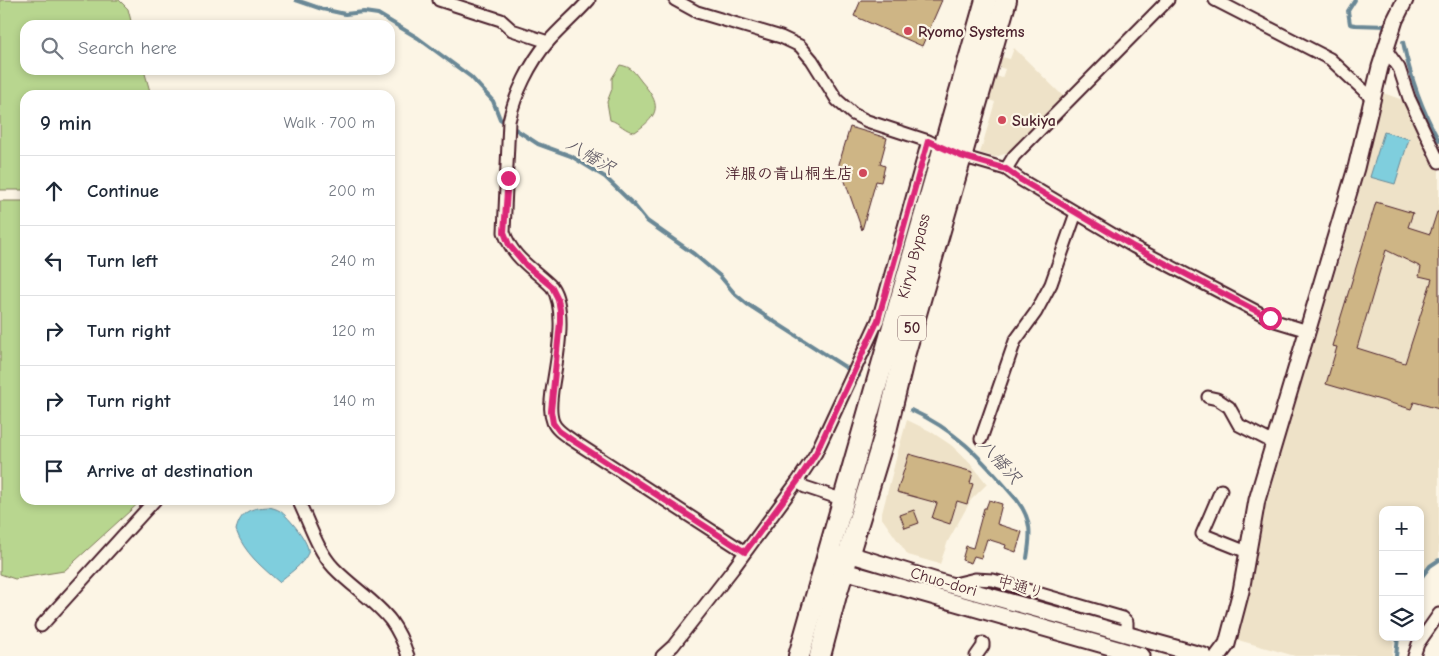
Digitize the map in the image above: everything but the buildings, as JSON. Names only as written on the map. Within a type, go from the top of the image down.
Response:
[{"type":"highway","name":"Kiryu Bypass","points":[[799,656],[986,0]]},
{"type":"highway","name":"Kiryu Bypass","points":[[824,655],[846,562],[886,431],[905,352],[944,148],[1006,0]]},
{"type":"street","points":[[439,0],[501,20],[512,30],[548,42]]},
{"type":"street","points":[[589,0],[548,42],[530,70],[521,87],[508,127],[504,232],[509,245],[517,256],[556,292],[560,310],[551,404],[553,423],[559,431],[572,440],[745,552]]},
{"type":"street","points":[[675,0],[717,20],[791,41],[807,52],[837,100],[844,107],[867,121],[1006,169],[1021,180],[1134,247],[1275,321],[1308,331]]},
{"type":"street","points":[[1006,169],[1014,156],[1168,0]]},
{"type":"street","points":[[1215,0],[1330,59],[1373,100]]},
{"type":"street","points":[[1218,656],[1227,644],[1234,619],[1241,591],[1257,500],[1356,168],[1384,52],[1395,20],[1405,0]]},
{"type":"street","points":[[1384,52],[1394,60],[1399,68],[1409,98],[1439,162]]},
{"type":"street","points":[[662,656],[673,646],[745,552],[816,453],[878,320],[944,148]]},
{"type":"street","points":[[982,439],[1015,341],[1036,312],[1051,284],[1076,213]]},
{"type":"street","points":[[1208,397],[1217,399],[1229,407],[1239,425],[1274,444]]},
{"type":"street","points":[[797,482],[805,487],[844,500]]},
{"type":"street","points":[[1221,490],[1202,534],[1247,552]]},
{"type":"street","points":[[41,626],[150,505]]},
{"type":"street","points":[[300,505],[327,559],[334,568],[387,617],[397,631],[408,656]]},
{"type":"street","name":"Chuo-dori","points":[[828,556],[1142,656]]},
{"type":"street","name":"中通り","points":[[846,562],[950,585],[1204,656]]},
{"type":"street","points":[[1414,656],[1418,644],[1439,614]]},
{"type":"street","points":[[976,656],[983,643]]},
{"type":"shaded area","points":[[1014,48],[1064,97],[1008,153],[995,157],[980,153],[995,102],[989,100],[996,76],[1002,78],[1005,69],[999,67],[1002,57],[1010,59]]},
{"type":"shaded area","points":[[1383,93],[1403,100],[1439,164],[1439,557],[1424,570],[1424,506],[1379,506],[1379,641],[1394,641],[1392,656],[1295,656],[1238,640],[1251,586],[1265,508],[1355,207]]},
{"type":"shaded area","points":[[907,420],[930,431],[951,445],[972,465],[987,484],[971,500],[948,541],[940,564],[908,555],[881,517]]},
{"type":"green space","points":[[0,0],[119,0],[128,9],[131,20],[20,20],[20,75],[145,75],[150,90],[20,90],[20,190],[0,190]]},
{"type":"green space","points":[[620,65],[627,67],[634,73],[648,89],[655,102],[654,114],[650,120],[635,132],[610,120],[607,102],[612,89],[612,78]]},
{"type":"green space","points":[[0,201],[20,201],[20,505],[137,505],[64,571],[15,579],[0,574]]},
{"type":"water","points":[[1384,132],[1409,139],[1395,184],[1370,177]]},
{"type":"water","points":[[269,507],[279,510],[288,518],[303,537],[308,549],[308,553],[303,561],[279,582],[249,553],[236,530],[247,512],[257,508]]},
{"type":"waterway","name":"八幡沢","points":[[296,0],[322,9],[345,14],[364,12],[378,14],[388,20]]},
{"type":"waterway","points":[[1355,0],[1348,11],[1350,24],[1387,26]]},
{"type":"waterway","name":"八幡沢","points":[[395,24],[418,38],[471,77],[493,101],[500,119],[538,144],[571,156],[605,177],[634,205],[647,221],[694,254],[720,276],[735,294],[747,304],[859,376]]},
{"type":"waterway","points":[[1403,42],[1417,93],[1439,141]]},
{"type":"waterway","name":"八幡沢","points":[[911,410],[943,428],[969,448],[1017,500],[1028,521],[1029,542],[1027,558]]},
{"type":"waterway","points":[[1424,574],[1430,566],[1439,560]]},
{"type":"waterway","points":[[1396,656],[1398,641]]},
{"type":"place","name":"Ryomo Systems","points":[[908,31]]},
{"type":"place","name":"Sukiya","points":[[1002,120]]},
{"type":"place","name":"洋服の青山桐生店","points":[[863,173]]},
{"type":"route","points":[[508,178],[504,232],[509,245],[527,266],[552,287],[558,299],[560,322],[551,404],[553,423],[559,431],[572,440],[745,552],[816,453],[878,320],[928,141],[961,156],[1006,169],[1021,180],[1134,247],[1270,318]]}]
